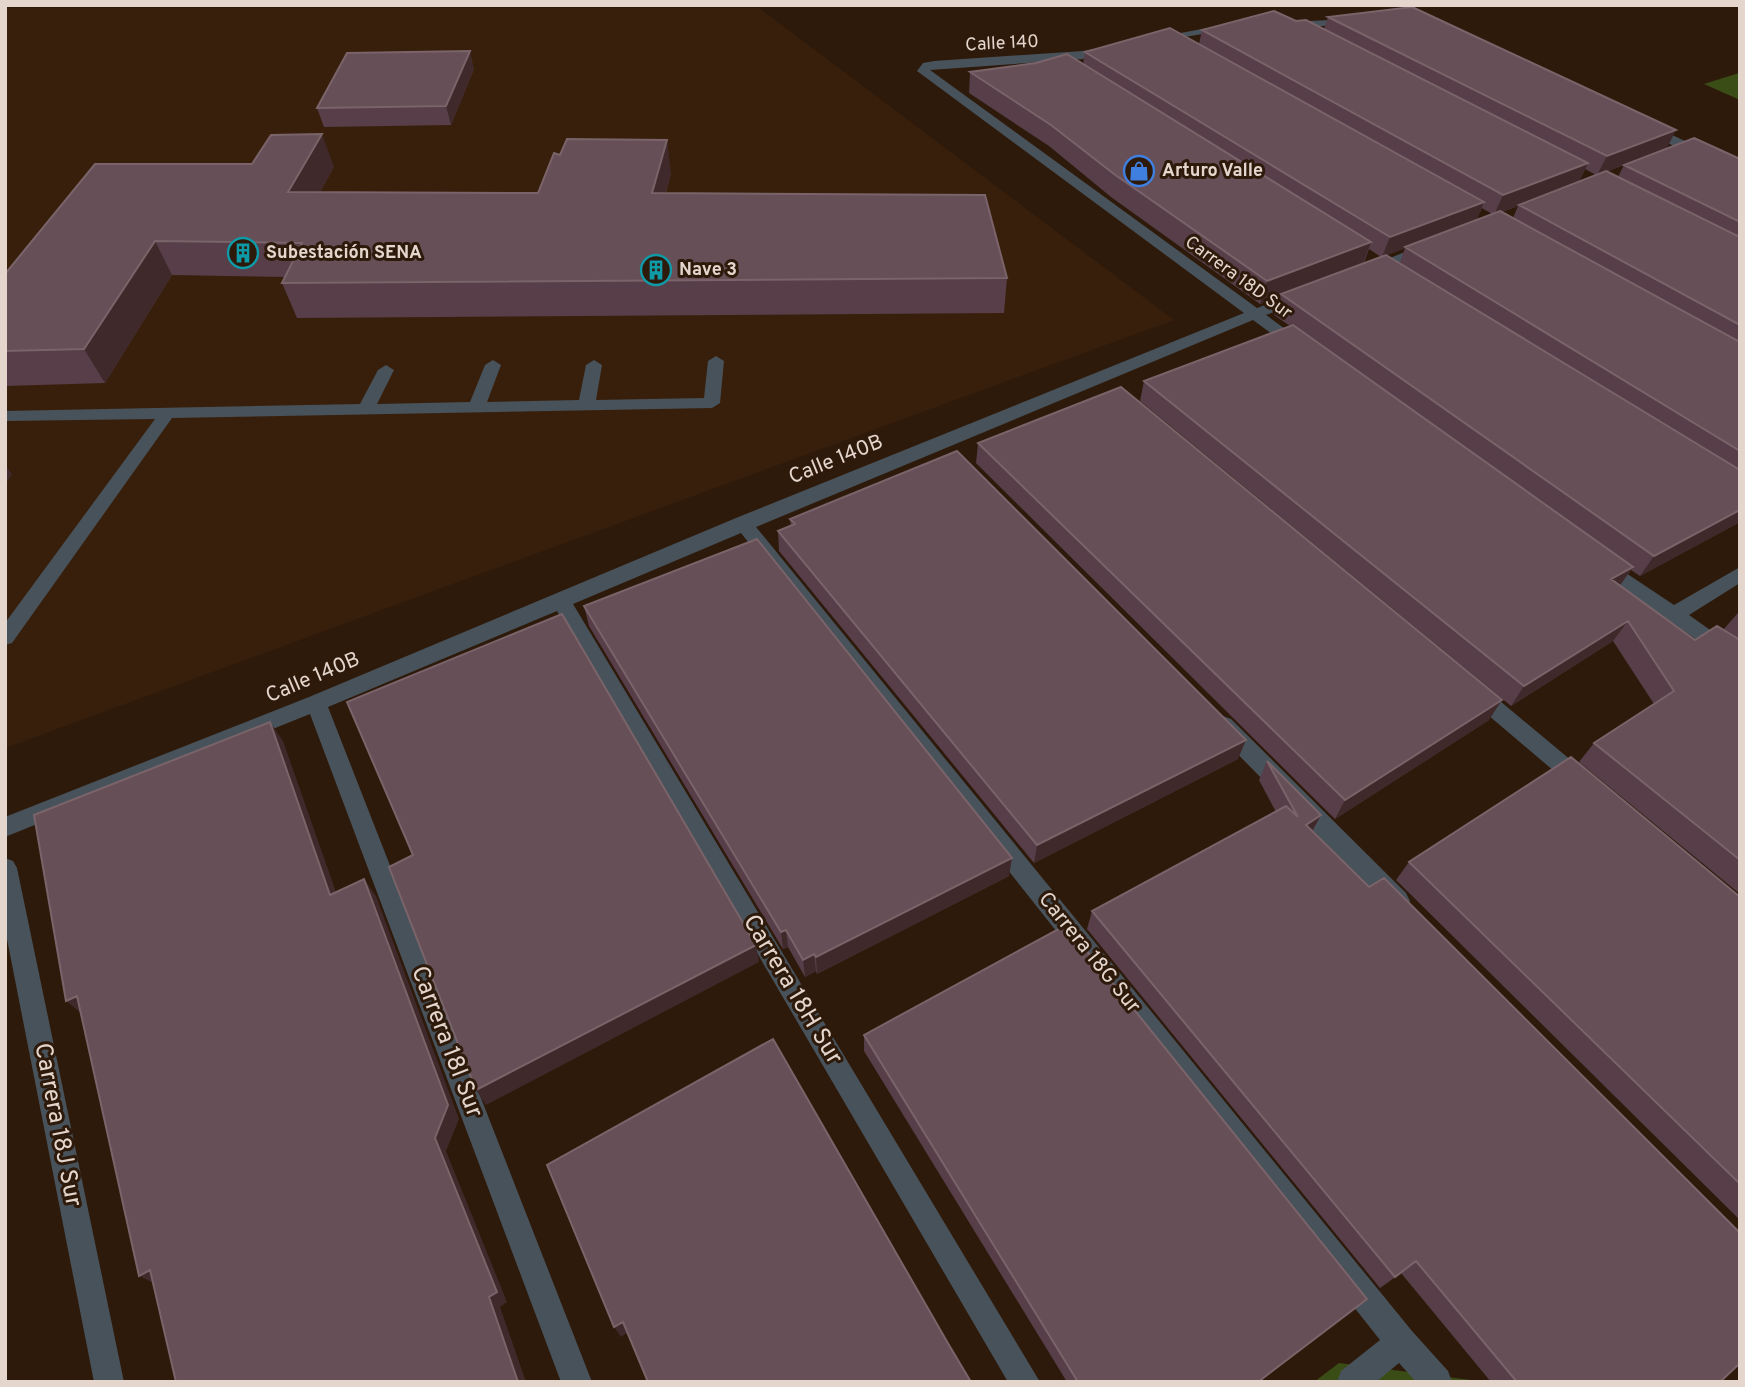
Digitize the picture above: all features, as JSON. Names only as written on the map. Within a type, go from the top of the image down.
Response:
[{"type":"street","points":[[1314,38],[1282,25],[1365,22]]},
{"type":"street","points":[[1143,42],[1243,25]]},
{"type":"street","points":[[1165,37],[1189,50]]},
{"type":"street","name":"Calle 140","points":[[924,69],[934,65],[1049,58],[1121,47]]},
{"type":"street","points":[[1049,58],[1073,73]]},
{"type":"street","name":"Carrera 18D Sur","points":[[924,69],[926,75],[1312,355]]},
{"type":"street","points":[[1639,125],[1740,172]]},
{"type":"street","points":[[1666,157],[1689,148]]},
{"type":"street","points":[[1354,275],[1448,239]]},
{"type":"street","name":"Calle 140B","points":[[5,827],[316,702],[560,598],[1097,377],[1317,290]]},
{"type":"street","points":[[5,416],[712,403],[716,361]]},
{"type":"street","points":[[476,408],[493,365]]},
{"type":"street","points":[[587,405],[594,365]]},
{"type":"street","points":[[365,411],[386,370]]},
{"type":"street","points":[[1097,377],[1118,395]]},
{"type":"street","points":[[5,638],[166,415]]},
{"type":"street","points":[[940,442],[960,461]]},
{"type":"street","name":"Carrera 18G Sur","points":[[743,523],[1401,1342],[1437,1382]]},
{"type":"street","points":[[1584,550],[1740,662]]},
{"type":"street","points":[[1674,615],[1740,574]]},
{"type":"street","name":"Carrera 18H Sur","points":[[560,598],[1026,1382]]},
{"type":"street","points":[[1455,676],[1602,799]]},
{"type":"street","name":"Carrera 18I Sur","points":[[316,702],[577,1382]]},
{"type":"street","points":[[1206,709],[1415,919]]},
{"type":"street","name":"Carrera 18J Sur","points":[[5,867],[109,1382]]},
{"type":"street","points":[[1352,1382],[1401,1342]]},
{"type":"shaded area","points":[[5,8],[759,8],[1174,320],[5,748]]},
{"type":"green space","points":[[1739,73],[1740,100],[1704,84]]},
{"type":"green space","points":[[1339,1363],[1486,1382],[1314,1382]]},
{"type":"building","points":[[1412,7],[1676,130],[1607,156],[1328,17]]},
{"type":"building","points":[[1274,11],[1296,21],[1306,20],[1588,163],[1503,195],[1202,30]]},
{"type":"building","points":[[1170,28],[1484,202],[1390,237],[1085,52]]},
{"type":"building","points":[[470,51],[446,106],[317,108],[347,53]]},
{"type":"building","points":[[1067,54],[1371,242],[1267,281],[1114,174],[1051,125],[970,72],[1036,63]]},
{"type":"building","points":[[322,134],[288,192],[538,193],[554,153],[560,155],[567,139],[667,140],[652,193],[985,195],[1007,278],[282,283],[302,243],[155,241],[84,349],[5,351],[5,274],[95,164],[252,164],[271,135]]},
{"type":"building","points":[[1694,138],[1740,159],[1740,222],[1624,165]]},
{"type":"building","points":[[1606,171],[1740,237],[1740,325],[1519,205]]},
{"type":"building","points":[[1500,211],[1740,342],[1740,451],[1405,247]]},
{"type":"building","points":[[1386,255],[1740,470],[1740,510],[1654,556],[1281,294]]},
{"type":"building","points":[[1293,325],[1633,567],[1611,579],[1695,640],[1717,626],[1740,640],[1740,860],[1594,743],[1674,691],[1628,621],[1524,686],[1144,381]]},
{"type":"building","points":[[1121,387],[1502,700],[1345,800],[978,443]]},
{"type":"building","points":[[957,451],[1246,740],[1037,845],[778,531],[795,524],[790,519]]},
{"type":"building","points":[[757,539],[1012,858],[816,957],[814,954],[803,960],[786,930],[781,932],[584,606]]},
{"type":"building","points":[[562,614],[756,945],[476,1090],[389,867],[413,855],[347,702]]},
{"type":"building","points":[[270,722],[330,895],[364,879],[448,1105],[435,1138],[497,1292],[489,1297],[518,1382],[176,1382],[150,1270],[139,1276],[77,996],[66,1001],[34,815]]},
{"type":"building","points":[[1571,757],[1740,897],[1740,1184],[1409,862]]},
{"type":"building","points":[[1267,761],[1321,815],[1306,825],[1369,887],[1384,878],[1740,1233],[1740,1363],[1720,1382],[1517,1382],[1416,1261],[1395,1277],[1092,911],[1286,806],[1298,817]]},
{"type":"building","points":[[1066,925],[1367,1299],[1258,1382],[1078,1382],[864,1035]]},
{"type":"building","points":[[773,1039],[971,1382],[648,1382],[623,1322],[614,1327],[547,1165]]},
{"type":"place","name":"Arturo Valle","points":[[1139,171]]},
{"type":"place","name":"Subestación SENA","points":[[243,253]]},
{"type":"place","name":"Nave 3","points":[[656,270]]}]
